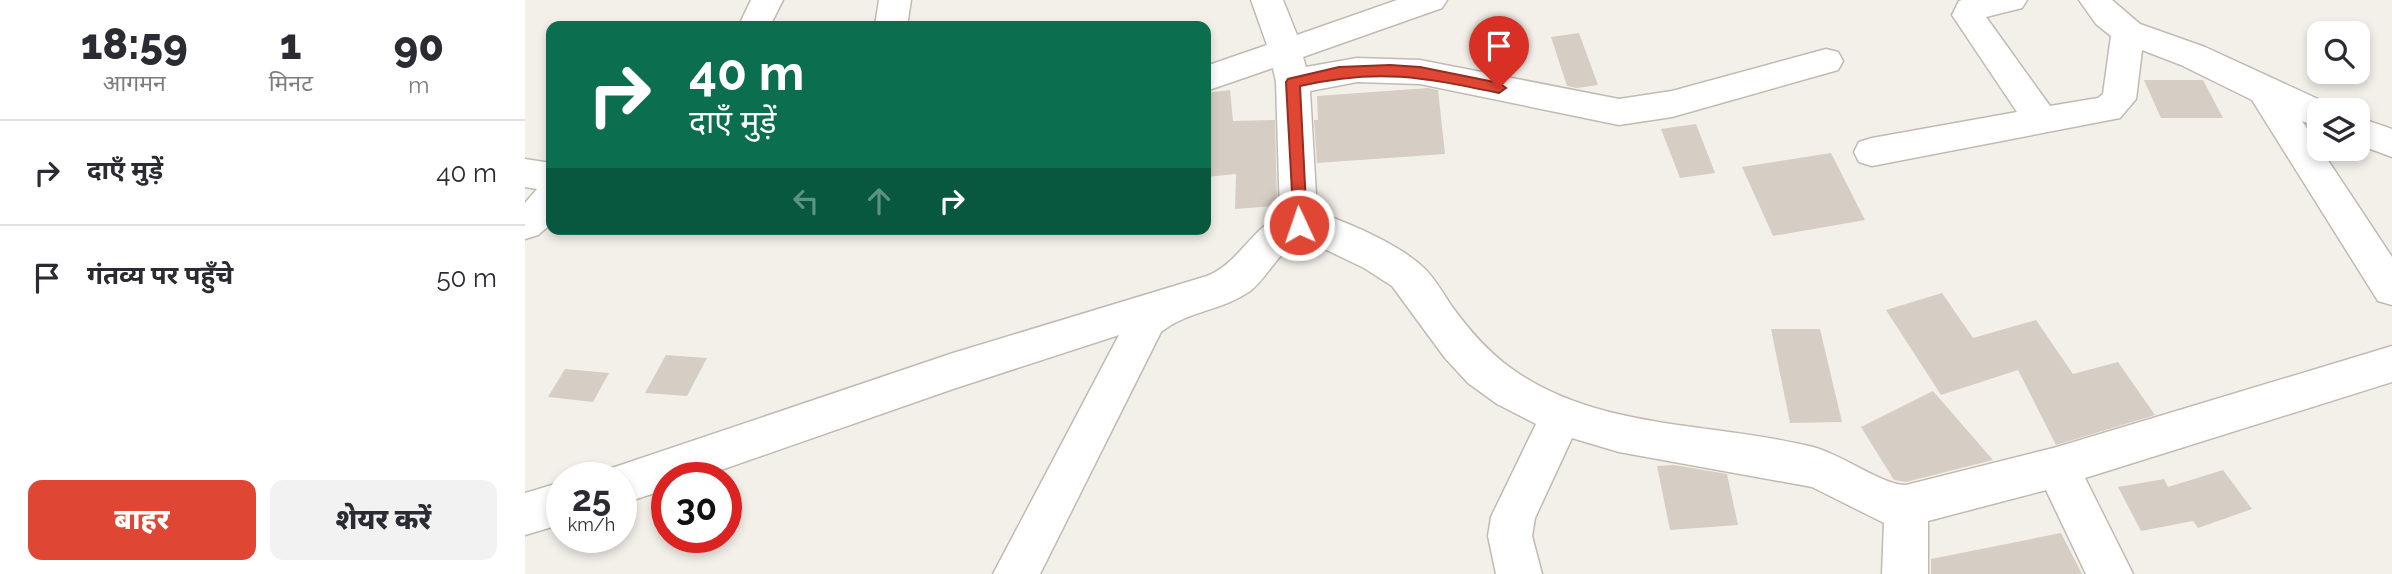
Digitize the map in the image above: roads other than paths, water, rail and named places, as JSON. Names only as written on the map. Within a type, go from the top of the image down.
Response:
[{"type":"street","points":[[892,21],[895,0]]},
{"type":"street","points":[[1267,0],[1289,67],[1299,225]]},
{"type":"street","points":[[1289,67],[1431,0]]},
{"type":"street","points":[[2011,0],[1976,6],[1970,9],[1968,15],[2042,121]]},
{"type":"street","points":[[2095,0],[2107,16],[2128,32],[2193,56],[2307,109]]},
{"type":"street","points":[[1872,152],[2108,109],[2119,99],[2128,32]]},
{"type":"street","points":[[1211,78],[1289,67],[1420,72],[1619,112],[1672,104],[1826,61]]},
{"type":"street","points":[[2264,91],[2392,289]]},
{"type":"street","points":[[2370,135],[2392,143]]},
{"type":"street","points":[[525,173],[546,176]]},
{"type":"street","points":[[525,224],[535,218],[546,204]]},
{"type":"street","points":[[637,479],[1172,301],[1216,291],[1251,269],[1284,231],[1299,225],[1317,227],[1335,235],[1398,271],[1419,290],[1435,317],[1471,361],[1507,389],[1561,416],[1599,428],[1810,466],[1832,472],[1881,502],[1893,506],[1906,506],[2057,467],[2392,364]]},
{"type":"street","points":[[1016,574],[1147,320],[1172,301]]},
{"type":"street","points":[[1519,574],[1510,537],[1513,517],[1561,416]]},
{"type":"street","points":[[2057,467],[2110,574]]},
{"type":"street","points":[[1905,574],[1906,506]]},
{"type":"street","points":[[525,514],[546,508]]}]
